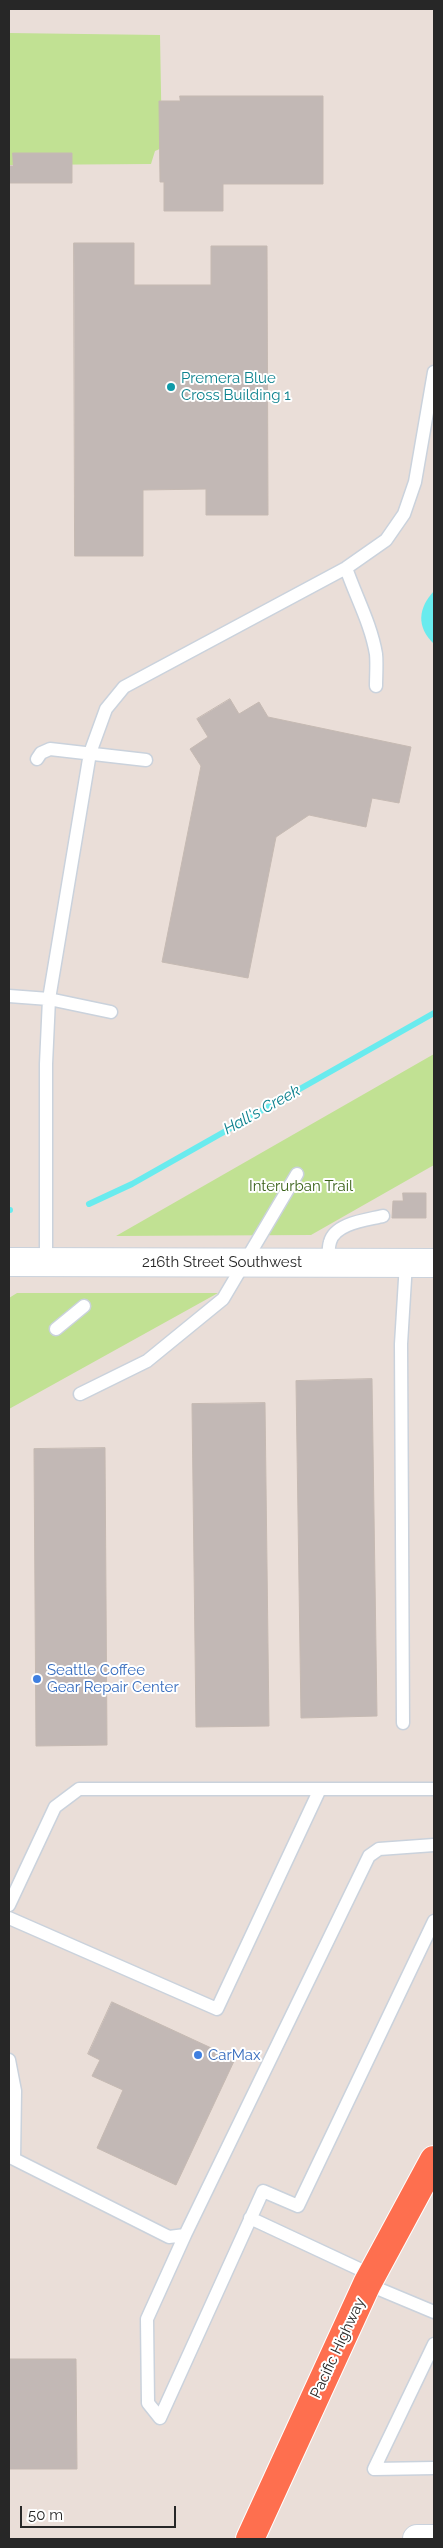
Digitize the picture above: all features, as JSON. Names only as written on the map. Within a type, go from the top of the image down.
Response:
[{"type":"highway","name":"Pacific Highway","points":[[250,2539],[370,2280],[434,2160]]},
{"type":"street","name":"216th Street Southwest","points":[[9,1262],[434,1262]]},
{"type":"street","points":[[417,2539],[434,2539]]},
{"type":"lane","points":[[46,1262],[46,1064],[50,999],[90,753],[106,709],[124,687],[346,568],[386,540],[404,514],[415,482],[434,378]]},
{"type":"lane","points":[[346,568],[358,603],[370,628],[376,656],[376,686]]},
{"type":"lane","points":[[37,759],[41,753],[50,749],[146,760]]},
{"type":"lane","points":[[9,996],[50,999],[111,1012]]},
{"type":"lane","points":[[80,1394],[147,1361],[223,1299],[297,1174]]},
{"type":"lane","points":[[328,1262],[330,1241],[336,1232],[356,1222],[383,1216]]},
{"type":"lane","points":[[403,1724],[401,1344],[406,1262]]},
{"type":"lane","points":[[56,1328],[84,1306]]},
{"type":"lane","points":[[9,1905],[55,1807],[79,1789],[434,1789]]},
{"type":"lane","points":[[9,1918],[216,2009],[320,1789]]},
{"type":"lane","points":[[434,1845],[379,1849],[369,1856],[185,2235],[147,2319],[148,2403],[160,2418],[263,2191],[298,2206],[434,1920]]},
{"type":"lane","points":[[9,2060],[15,2091],[14,2159],[169,2237],[185,2235]]},
{"type":"lane","points":[[250,2218],[434,2312]]},
{"type":"lane","points":[[434,2344],[374,2469],[434,2468]]},
{"type":"green space","points":[[9,33],[160,35],[162,148],[155,151],[151,164],[9,165]]},
{"type":"green space","name":"Interurban Trail","points":[[434,1054],[434,1165],[311,1235],[116,1236]]},
{"type":"green space","points":[[17,1293],[218,1293],[9,1409],[9,1298]]},
{"type":"water","points":[[434,591],[434,644],[424,631],[421,618],[425,604]]},
{"type":"building","points":[[180,96],[323,96],[323,184],[223,184],[223,211],[164,211],[164,182],[160,182],[159,101],[180,101]]},
{"type":"building","points":[[13,153],[72,153],[72,183],[9,183],[9,166],[13,166]]},
{"type":"building","name":"Premera Blue Cross Building 1","points":[[74,243],[134,243],[134,285],[211,285],[211,246],[267,246],[268,515],[206,515],[206,489],[143,490],[143,556],[75,556]]},
{"type":"building","points":[[230,699],[239,714],[259,702],[268,717],[411,747],[399,803],[372,798],[366,827],[309,815],[276,837],[248,978],[162,962],[201,766],[190,749],[208,737],[197,719]]},
{"type":"building","points":[[403,1193],[426,1193],[426,1218],[392,1218],[393,1201],[403,1201]]},
{"type":"building","points":[[372,1379],[377,1716],[301,1718],[296,1381]]},
{"type":"building","points":[[265,1403],[269,1726],[196,1727],[192,1404]]},
{"type":"building","points":[[105,1448],[107,1745],[36,1746],[34,1449]]},
{"type":"building","points":[[112,2002],[235,2059],[176,2185],[97,2148],[123,2090],[92,2076],[100,2060],[88,2054]]},
{"type":"building","points":[[9,2359],[76,2359],[77,2469],[9,2469]]},
{"type":"waterway","name":"Hall's Creek","points":[[89,1204],[132,1184],[434,1013]]},
{"type":"place","name":"Premera Blue Cross Building 1","points":[[171,387]]},
{"type":"place","name":"Seattle Coffee Gear Repair Center","points":[[37,1679]]},
{"type":"place","name":"CarMax","points":[[198,2055]]}]
